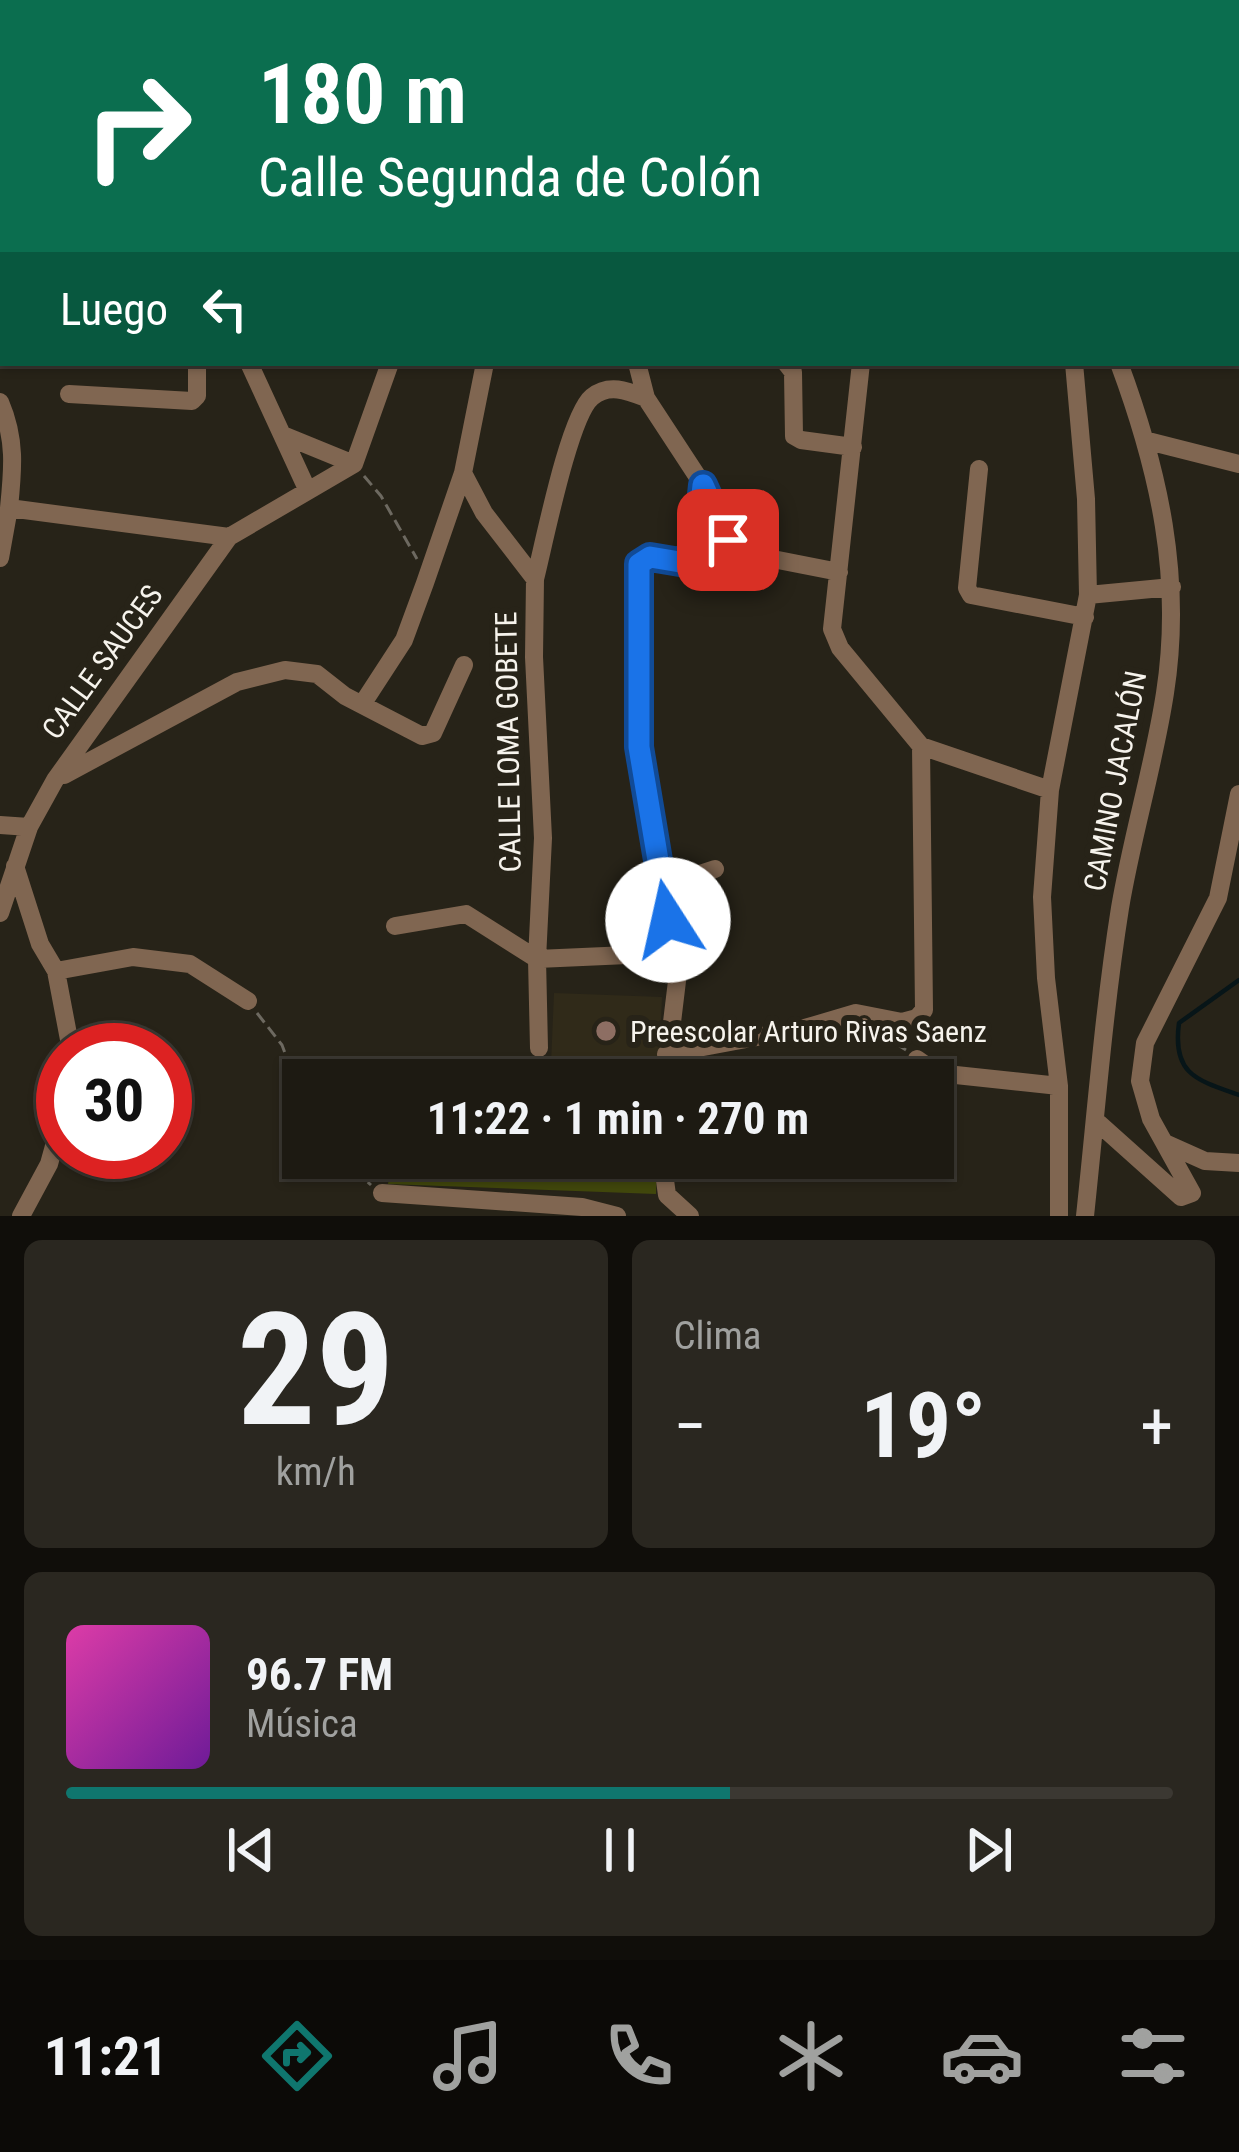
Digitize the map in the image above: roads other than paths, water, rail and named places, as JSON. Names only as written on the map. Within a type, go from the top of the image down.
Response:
[{"type":"street","points":[[69,394],[192,401],[197,366]]},
{"type":"street","points":[[250,366],[308,489]]},
{"type":"street","points":[[283,435],[354,464],[389,366]]},
{"type":"street","points":[[363,703],[404,640],[425,584],[463,473],[483,366]]},
{"type":"street","points":[[638,366],[646,398],[703,485],[728,540],[742,553],[839,572]]},
{"type":"street","points":[[788,366],[793,372],[794,436],[853,447]]},
{"type":"street","points":[[861,366],[832,629],[840,648],[921,746],[1050,790]]},
{"type":"street","points":[[1060,1216],[1059,1086],[1042,897],[1050,790],[1088,595],[1086,499],[1074,366]]},
{"type":"street","name":"CAMINO JACALÓN","points":[[1085,1216],[1120,907],[1166,692],[1172,587],[1167,529],[1148,441],[1120,366]]},
{"type":"street","points":[[535,578],[558,486],[588,400],[604,390],[621,389],[646,398]]},
{"type":"street","points":[[0,402],[11,428],[14,458],[0,558]]},
{"type":"street","points":[[1148,441],[1239,464]]},
{"type":"street","name":"CALLE SAUCES","points":[[0,913],[29,827],[55,780],[229,537],[354,464]]},
{"type":"street","points":[[979,469],[971,595],[1085,617]]},
{"type":"street","name":"CALLE LOMA GOBETE","points":[[463,473],[484,513],[535,578],[534,657],[544,838],[537,959],[539,1048]]},
{"type":"street","points":[[666,1059],[676,994],[639,747],[639,564],[650,557],[680,562],[696,551],[703,485]]},
{"type":"street","points":[[8,508],[229,537]]},
{"type":"street","points":[[1088,595],[1172,587]]},
{"type":"street","points":[[55,780],[237,682],[285,670],[317,674],[345,696],[422,736],[433,733],[464,665]]},
{"type":"street","points":[[666,1054],[869,1012],[902,1022],[917,1018],[924,1010],[921,746]]},
{"type":"street","points":[[1095,1120],[1181,1197],[1192,1193],[1151,1119],[1140,1082],[1145,1043],[1218,898],[1239,794]]},
{"type":"street","points":[[0,825],[29,827]]},
{"type":"street","points":[[15,866],[40,944],[56,971],[66,1023]]},
{"type":"street","points":[[663,886],[715,869]]},
{"type":"street","points":[[395,926],[466,914],[537,959],[673,953]]},
{"type":"street","points":[[56,971],[133,956],[190,964],[248,1001]]},
{"type":"street","points":[[954,1075],[1059,1086]]},
{"type":"street","points":[[1167,1144],[1205,1161],[1239,1163]]},
{"type":"street","points":[[21,1216],[41,1179]]},
{"type":"street","points":[[665,1179],[667,1196],[690,1216]]},
{"type":"street","points":[[382,1192],[517,1209],[582,1207],[616,1216]]},
{"type":"waterway","points":[[1239,980],[1179,1023],[1178,1040],[1179,1054],[1190,1072],[1239,1095]]},
{"type":"place","name":"Preescolar Arturo Rivas Saenz","points":[[606,1031]]}]
